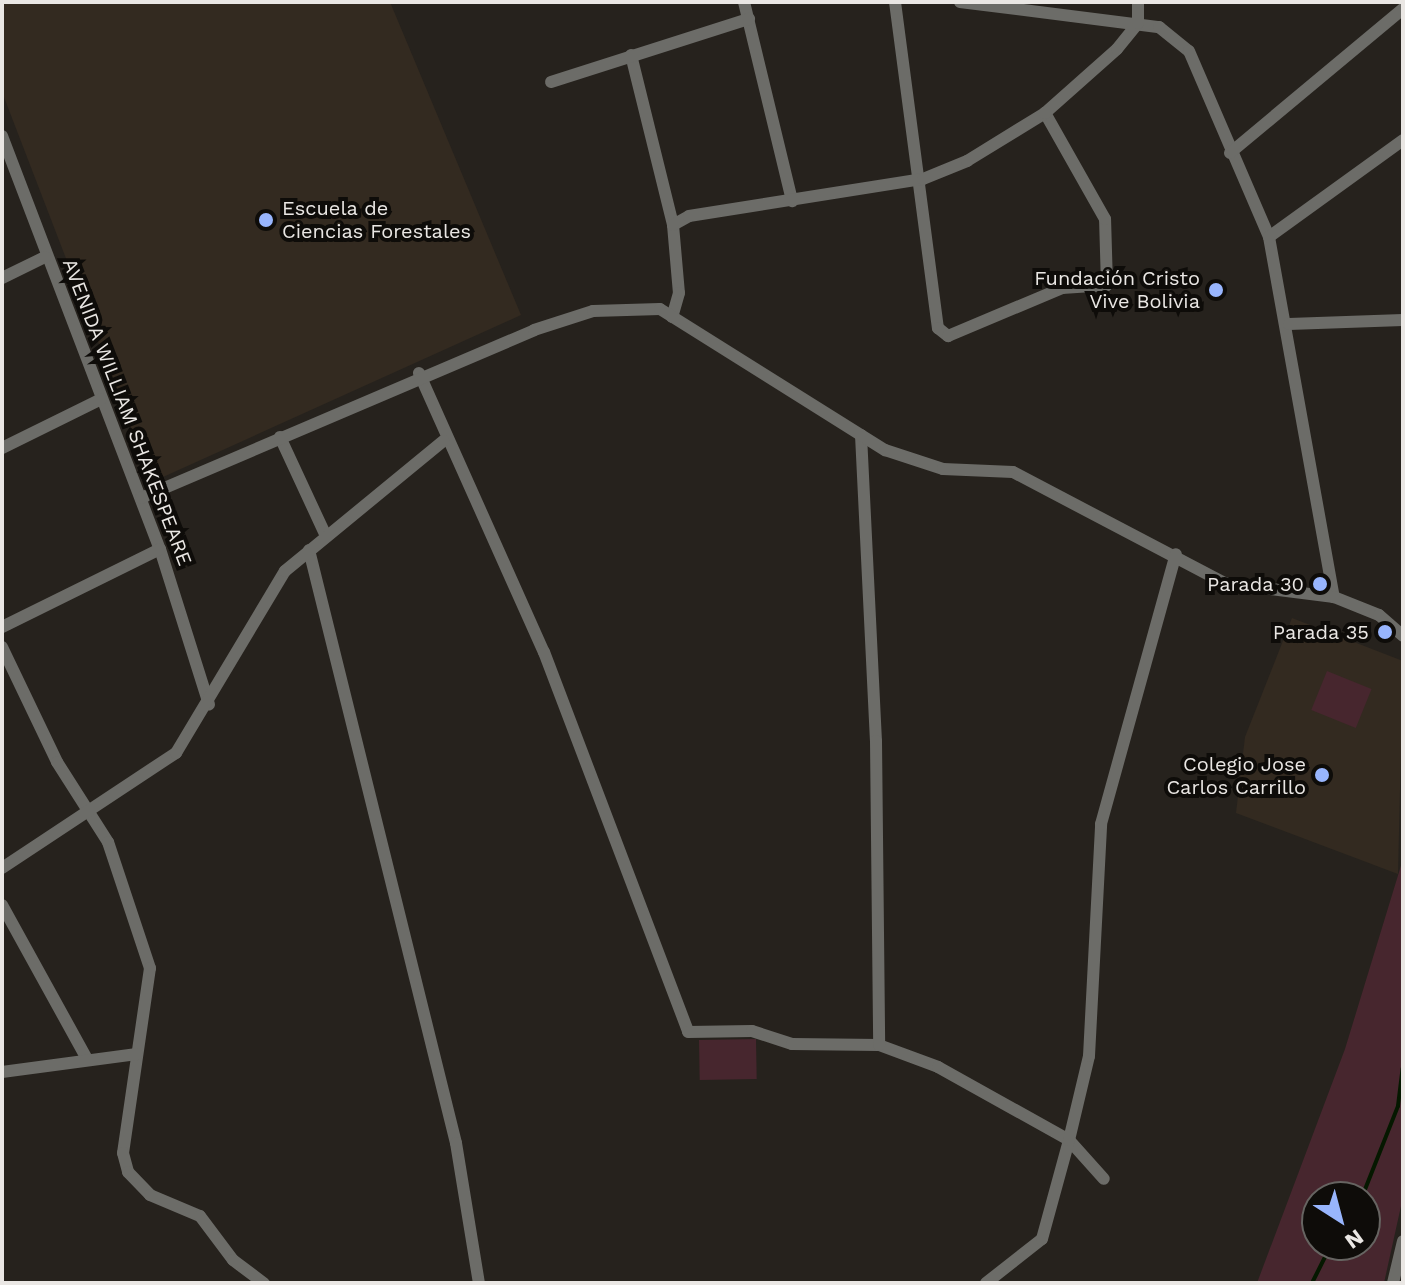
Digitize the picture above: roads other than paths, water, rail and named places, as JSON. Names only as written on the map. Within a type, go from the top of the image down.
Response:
[{"type":"street","points":[[744,2],[792,201]]},
{"type":"street","points":[[895,2],[923,179],[938,328],[948,336],[1062,288],[1107,285],[1105,219],[1045,113]]},
{"type":"street","points":[[960,2],[1138,23],[1179,36],[1269,237],[1289,324],[1334,597]]},
{"type":"street","points":[[673,225],[689,216],[923,179],[1045,113],[1138,23],[1138,2]]},
{"type":"street","points":[[1230,153],[1403,9]]},
{"type":"street","points":[[551,82],[749,19]]},
{"type":"street","points":[[631,55],[673,225],[679,293],[672,317]]},
{"type":"street","name":"AVENIDA WILLIAM SHAKESPEARE","points":[[2,136],[45,257],[160,549],[209,704]]},
{"type":"street","points":[[1269,237],[1403,140]]},
{"type":"street","points":[[2,278],[45,257]]},
{"type":"street","points":[[141,498],[419,373],[593,311],[660,309],[861,435],[943,469],[1013,472],[1176,554],[1224,583],[1334,597],[1379,615],[1403,636]]},
{"type":"street","points":[[1289,324],[1403,320]]},
{"type":"street","points":[[419,373],[443,441],[538,639],[688,1032],[752,1031],[792,1044],[879,1045],[938,1067],[1069,1140],[1104,1179]]},
{"type":"street","points":[[2,448],[101,399]]},
{"type":"street","points":[[861,435],[876,741],[879,1045]]},
{"type":"street","points":[[280,437],[326,536]]},
{"type":"street","points":[[2,868],[91,815],[176,753],[209,704],[268,594],[309,550],[443,441]]},
{"type":"street","points":[[2,627],[160,549]]},
{"type":"street","points":[[309,550],[456,1143],[479,1283]]},
{"type":"street","points":[[986,1283],[1042,1239],[1069,1140],[1089,1056],[1101,824],[1176,554]]},
{"type":"street","points":[[2,647],[91,815],[150,968],[123,1153],[128,1172],[150,1195],[200,1216],[233,1260],[264,1283]]},
{"type":"street","points":[[2,905],[86,1057]]},
{"type":"street","points":[[2,1072],[86,1057],[137,1054]]},
{"type":"street","points":[[1393,1283],[1403,1241]]},
{"type":"waterway","points":[[1368,1181],[1398,1106],[1403,1068]]},
{"type":"waterway","points":[[1312,1283],[1323,1261]]},
{"type":"place","name":"Escuela de Ciencias Forestales","points":[[266,220]]},
{"type":"place","name":"Fundación Cristo Vive Bolivia","points":[[1216,290]]},
{"type":"place","name":"Parada 30","points":[[1320,584]]},
{"type":"place","name":"Parada 35","points":[[1385,632]]},
{"type":"place","name":"Colegio Jose Carlos Carrillo","points":[[1322,775]]}]
